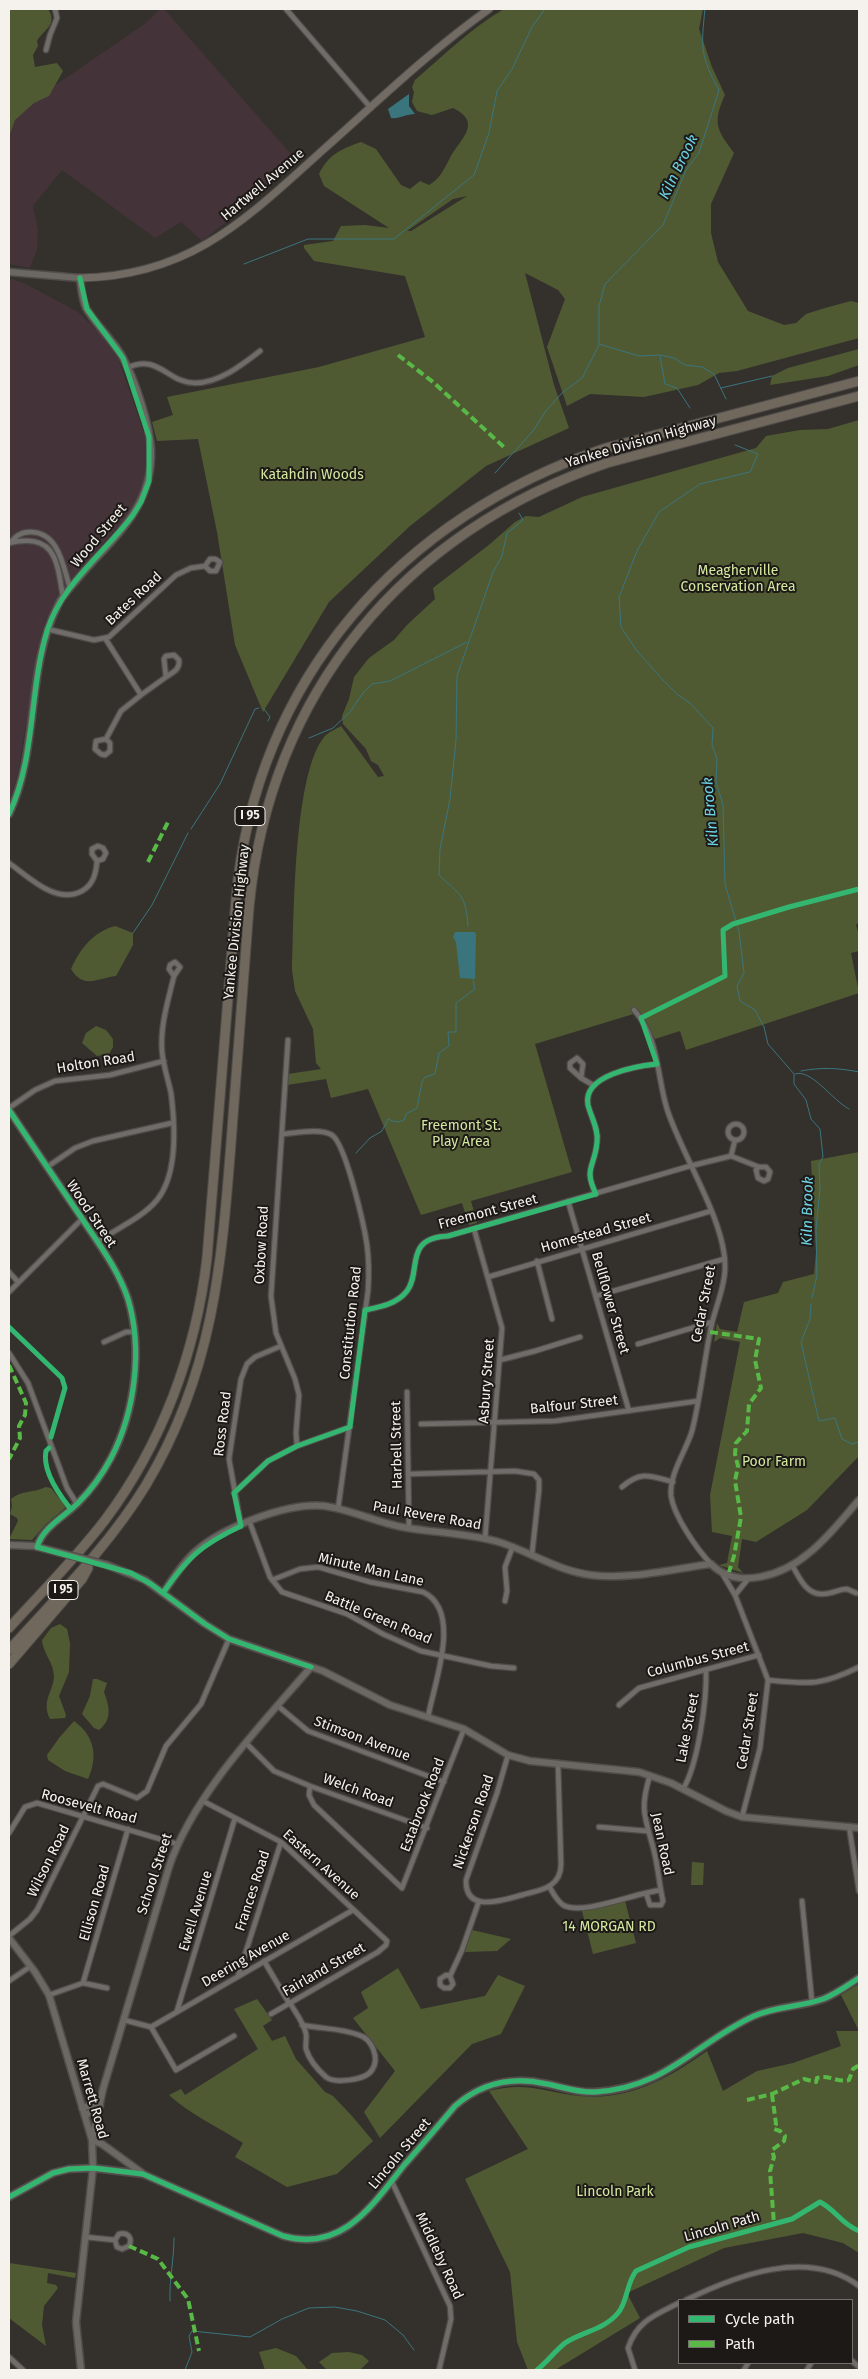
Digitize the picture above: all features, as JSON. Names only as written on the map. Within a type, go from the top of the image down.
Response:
[{"type":"highway","name":"Yankee Division Highway","points":[[9,1628],[87,1542],[119,1500],[158,1433],[183,1368],[199,1309],[208,1249],[236,899],[242,846],[256,792],[271,752],[287,715],[320,660],[365,600],[399,566],[446,528],[514,485],[543,471],[606,448],[859,380]]},
{"type":"highway","name":"Yankee Division Highway","points":[[9,1650],[97,1552],[132,1506],[159,1460],[185,1404],[202,1354],[216,1294],[223,1250],[248,925],[257,851],[268,804],[284,758],[308,707],[338,659],[385,601],[426,562],[482,520],[523,497],[570,476],[607,463],[859,396]]},
{"type":"highway","points":[[9,1664],[82,1579],[97,1552]]},
{"type":"highway","points":[[9,1623],[21,1615]]},
{"type":"highway","points":[[9,1671],[26,1646]]},
{"type":"main road","name":"Hartwell Avenue","points":[[80,278],[107,278],[144,270],[170,262],[220,238],[259,208],[460,30],[489,9]]},
{"type":"street","points":[[46,50],[57,18],[54,9]]},
{"type":"street","points":[[286,9],[371,108]]},
{"type":"street","name":"Hartwell Avenue","points":[[9,272],[80,278]]},
{"type":"street","name":"Wood Street","points":[[9,814],[20,786],[27,754],[41,656],[48,629],[63,597],[124,526],[142,502],[147,489],[150,466],[149,437],[127,368],[110,338],[87,309],[80,278]]},
{"type":"street","points":[[127,368],[139,362],[151,364],[184,382],[207,382],[226,374],[260,351]]},
{"type":"street","points":[[9,543],[18,535],[26,532],[34,532],[49,539],[61,555],[70,588]]},
{"type":"street","points":[[9,543],[33,539],[41,541],[47,546],[56,563],[63,597]]},
{"type":"street","name":"Bates Road","points":[[48,629],[94,640],[105,638],[117,632],[176,575],[191,568],[205,566]]},
{"type":"street","points":[[105,638],[141,695]]},
{"type":"street","points":[[106,739],[121,711],[175,672],[180,664],[180,660],[174,655],[166,656],[164,659],[166,677]]},
{"type":"street","points":[[9,863],[49,890],[68,896],[87,889],[95,876],[98,861]]},
{"type":"street","points":[[97,1242],[155,1202],[161,1194],[171,1172],[171,1094],[164,1061],[162,1033],[174,976]]},
{"type":"street","name":"Cedar Street","points":[[634,1010],[641,1018],[649,1036],[658,1064],[661,1090],[670,1119],[719,1230],[724,1259],[725,1269],[712,1322],[691,1433],[673,1482],[672,1496],[676,1512],[711,1564],[721,1572],[735,1595],[768,1680],[760,1748],[742,1817]]},
{"type":"street","name":"Oxbow Road","points":[[288,1040],[271,1296],[273,1323],[296,1379],[299,1395],[296,1433],[297,1446]]},
{"type":"street","name":"Holton Road","points":[[9,1109],[35,1090],[55,1081],[110,1075],[164,1061]]},
{"type":"street","points":[[596,1194],[591,1184],[589,1170],[598,1136],[588,1103],[593,1085],[599,1080],[620,1072],[658,1064]]},
{"type":"street","points":[[581,1078],[593,1085]]},
{"type":"street","name":"Wood Street","points":[[9,1109],[97,1242],[123,1287],[130,1308],[134,1332],[135,1358],[133,1382],[122,1434],[103,1472],[77,1504],[46,1531],[37,1547]]},
{"type":"street","points":[[47,1167],[75,1148],[93,1141],[172,1123]]},
{"type":"street","name":"Constitution Road","points":[[282,1134],[322,1132],[330,1134],[340,1145],[367,1245],[369,1274],[338,1509]]},
{"type":"street","points":[[735,1140],[732,1156],[758,1167]]},
{"type":"street","name":"Freemont Street","points":[[365,1310],[385,1306],[399,1299],[407,1291],[415,1253],[425,1243],[437,1237],[474,1229],[690,1166],[732,1156]]},
{"type":"street","name":"Bellflower Street","points":[[568,1201],[630,1411]]},
{"type":"street","name":"Homestead Street","points":[[488,1277],[537,1261],[710,1212]]},
{"type":"street","points":[[9,1292],[82,1219]]},
{"type":"street","name":"Asbury Street","points":[[474,1229],[502,1328],[485,1539]]},
{"type":"street","points":[[596,1296],[724,1259]]},
{"type":"street","points":[[537,1261],[552,1319]]},
{"type":"street","points":[[9,1272],[18,1282]]},
{"type":"street","points":[[638,1344],[712,1322]]},
{"type":"street","points":[[104,1342],[126,1332],[134,1332]]},
{"type":"street","points":[[500,1360],[580,1337]]},
{"type":"street","name":"Ross Road","points":[[240,1526],[234,1493],[230,1449],[243,1371],[255,1357],[282,1346]]},
{"type":"street","points":[[9,1353],[30,1387],[67,1488],[77,1504]]},
{"type":"street","name":"Harbell Street","points":[[407,1392],[409,1528]]},
{"type":"street","name":"Balfour Street","points":[[422,1424],[555,1421],[698,1401]]},
{"type":"street","points":[[234,1493],[268,1461],[297,1446],[350,1428]]},
{"type":"street","points":[[409,1474],[531,1472],[539,1480],[532,1554]]},
{"type":"street","points":[[622,1487],[631,1479],[642,1475],[673,1482]]},
{"type":"street","points":[[721,1572],[749,1578],[771,1574],[792,1565],[816,1548],[859,1500]]},
{"type":"street","name":"Paul Revere Road","points":[[163,1593],[195,1552],[217,1536],[277,1512],[298,1507],[323,1506],[389,1524],[485,1539],[513,1546],[564,1569],[602,1576],[629,1575],[711,1564]]},
{"type":"street","points":[[250,1522],[272,1580]]},
{"type":"street","points":[[9,1545],[37,1547],[58,1552],[107,1565],[134,1575],[229,1639],[311,1667],[390,1705],[464,1729],[508,1755],[530,1761],[614,1768],[650,1775],[742,1817],[859,1828]]},
{"type":"street","points":[[505,1600],[507,1591],[505,1568],[513,1546]]},
{"type":"street","points":[[792,1565],[805,1586],[815,1593],[823,1594],[848,1588],[856,1593]]},
{"type":"street","name":"Minute Man Lane","points":[[272,1580],[300,1569],[318,1567],[370,1582],[423,1592],[436,1600],[443,1616],[444,1638],[428,1717]]},
{"type":"street","points":[[735,1595],[741,1584],[749,1578]]},
{"type":"street","name":"Battle Green Road","points":[[272,1580],[282,1592],[347,1614],[410,1647],[440,1656],[514,1668]]},
{"type":"street","name":"Wilson Road","points":[[9,1937],[30,1920],[37,1910],[98,1786],[103,1784],[138,1798],[147,1792],[162,1754],[201,1704],[229,1639]]},
{"type":"street","name":"Columbus Street","points":[[619,1705],[639,1688],[759,1655]]},
{"type":"street","name":"School Street","points":[[92,2140],[101,2096],[177,1844],[190,1818],[246,1744],[311,1667]]},
{"type":"street","points":[[768,1680],[815,1684],[840,1676],[859,1667]]},
{"type":"street","name":"Lake Street","points":[[683,1789],[690,1774],[705,1708],[706,1670]]},
{"type":"street","name":"Stimson Avenue","points":[[278,1706],[308,1732],[444,1782]]},
{"type":"street","name":"Estabrook Road","points":[[310,1786],[309,1795],[314,1805],[402,1888],[464,1729]]},
{"type":"street","name":"Welch Road","points":[[246,1744],[274,1771],[427,1828]]},
{"type":"street","name":"Nickerson Road","points":[[479,1901],[470,1894],[466,1880],[497,1793],[508,1755]]},
{"type":"street","points":[[450,1976],[462,1950],[479,1901],[495,1902],[549,1886],[558,1877],[561,1869],[558,1763]]},
{"type":"street","name":"Jean Road","points":[[650,1775],[643,1802],[647,1831],[653,1847],[662,1901],[661,1905],[650,1905],[646,1893],[660,1890]]},
{"type":"street","name":"Eastern Avenue","points":[[203,1801],[281,1842],[387,1941],[387,1944]]},
{"type":"street","name":"Roosevelt Road","points":[[9,1833],[25,1807],[37,1803],[177,1844]]},
{"type":"street","name":"Ewell Avenue","points":[[177,2011],[235,1818]]},
{"type":"street","points":[[849,1826],[859,1891]]},
{"type":"street","points":[[599,1827],[647,1831]]},
{"type":"street","name":"Ellison Road","points":[[83,1983],[128,1829]]},
{"type":"street","name":"Frances Road","points":[[238,1976],[281,1842]]},
{"type":"street","points":[[549,1886],[560,1902],[577,1908],[646,1893]]},
{"type":"street","points":[[802,1901],[812,2002]]},
{"type":"street","name":"Deering Avenue","points":[[151,2027],[354,1910]]},
{"type":"street","name":"Marrett Road","points":[[9,1937],[31,1966],[49,1995],[92,2140],[93,2168],[76,2322],[81,2370]]},
{"type":"street","name":"Fairland Street","points":[[271,2014],[378,1952],[387,1944]]},
{"type":"street","points":[[264,1961],[302,2025],[309,2056],[326,2076],[337,2082],[367,2075],[372,2071],[375,2057],[367,2039],[359,2034],[302,2025]]},
{"type":"street","points":[[9,1981],[31,1966]]},
{"type":"street","name":"Lincoln Street","points":[[9,2197],[53,2173],[76,2168],[93,2168],[143,2174],[283,2236],[306,2240],[327,2237],[346,2229],[360,2217],[392,2182],[455,2106],[466,2097],[485,2087],[498,2082],[516,2080],[594,2092],[650,2080],[672,2069],[727,2030],[756,2015],[780,2007],[812,2002],[834,1994],[859,1978]]},
{"type":"street","points":[[49,1995],[83,1983],[107,1988]]},
{"type":"street","points":[[124,2020],[151,2027],[176,2070],[234,2036]]},
{"type":"street","points":[[84,2112],[95,2104],[101,2096]]},
{"type":"street","points":[[84,2112],[94,2111],[100,2106]]},
{"type":"street","points":[[92,2140],[143,2174]]},
{"type":"street","name":"Middleby Road","points":[[392,2182],[450,2306],[451,2319],[438,2370]]},
{"type":"street","points":[[85,2237],[114,2240]]},
{"type":"street","points":[[688,2299],[740,2277],[802,2267],[818,2268],[839,2274],[859,2286]]},
{"type":"street","points":[[635,2370],[628,2348],[636,2329],[649,2319],[678,2304]]},
{"type":"street","points":[[9,2357],[23,2370]]},
{"type":"shaded area","points":[[160,9],[164,9],[297,161],[243,209],[202,241],[181,222],[155,238],[62,170],[33,206],[38,230],[37,249],[30,268],[9,264],[9,117],[146,23]]},
{"type":"shaded area","points":[[9,278],[26,284],[78,312],[106,339],[118,358],[147,441],[148,459],[141,492],[129,514],[65,587],[55,600],[46,620],[41,635],[18,772],[9,803]]},
{"type":"green space","points":[[9,9],[48,9],[51,14],[51,23],[37,41],[38,46],[33,55],[35,67],[57,63],[63,71],[49,96],[34,103],[15,120],[9,137]]},
{"type":"green space","name":"Katahdin Woods","points":[[504,9],[703,9],[699,29],[712,67],[725,95],[719,113],[718,126],[734,153],[711,204],[711,233],[718,262],[748,311],[784,325],[796,323],[806,314],[825,308],[851,301],[859,303],[859,338],[737,371],[719,373],[698,385],[644,397],[590,394],[567,406],[547,347],[565,299],[558,290],[525,273],[554,385],[569,428],[486,466],[410,526],[329,602],[263,712],[235,645],[217,532],[198,439],[157,441],[152,422],[173,415],[167,397],[319,367],[425,337],[405,276],[314,261],[304,248],[304,245],[333,241],[341,226],[365,225],[389,228],[324,186],[319,174],[331,157],[341,150],[361,142],[376,149],[401,185],[410,189],[420,181],[429,185],[439,177],[466,132],[467,120],[453,108],[432,115],[417,111],[412,102],[414,92],[412,87],[415,80]],"holes":[[[467,196],[411,231],[407,231],[453,199]]]},
{"type":"green space","points":[[859,349],[859,365],[828,376],[770,385],[772,376],[788,368]]},
{"type":"green space","points":[[859,420],[859,922],[856,925],[859,935],[859,951],[851,953],[859,993],[686,1050],[680,1031],[655,1039],[640,1012],[535,1044],[572,1172],[471,1201],[477,1223],[469,1225],[462,1203],[421,1215],[368,1089],[331,1098],[326,1079],[287,1085],[288,1074],[321,1069],[316,1063],[313,1029],[295,991],[292,970],[297,848],[301,813],[314,754],[325,736],[341,726],[378,777],[384,776],[378,765],[371,761],[366,749],[343,724],[342,716],[349,699],[354,677],[369,658],[394,640],[435,599],[433,588],[515,522],[526,516],[539,517],[582,497],[756,448],[766,436],[800,430],[828,429]]},
{"type":"green space","points":[[115,926],[133,933],[133,945],[116,976],[91,981],[81,979],[71,969],[83,948],[100,932]]},
{"type":"green space","points":[[96,1026],[106,1030],[113,1039],[113,1047],[109,1054],[97,1056],[82,1043],[86,1033]]},
{"type":"green space","name":"Poor Farm","points":[[859,1152],[859,1456],[807,1510],[756,1542],[742,1539],[738,1567],[743,1573],[719,1565],[727,1563],[732,1536],[712,1532],[710,1495],[740,1342],[720,1338],[714,1342],[717,1323],[720,1329],[737,1332],[744,1302],[778,1293],[783,1282],[814,1274],[816,1252],[811,1161]]},
{"type":"green space","points":[[46,1487],[51,1488],[66,1507],[46,1524],[32,1540],[9,1539],[18,1521],[17,1518],[10,1514],[11,1499],[19,1494]]},
{"type":"green space","points":[[60,1624],[67,1629],[70,1643],[69,1672],[59,1696],[66,1715],[65,1718],[50,1719],[47,1702],[54,1672],[44,1650],[42,1640],[51,1628]]},
{"type":"green space","points":[[93,1679],[107,1683],[104,1692],[109,1712],[106,1721],[99,1730],[94,1728],[82,1714],[90,1696]]},
{"type":"green space","points":[[74,1721],[86,1733],[93,1747],[93,1763],[88,1779],[65,1771],[48,1760],[47,1755]]},
{"type":"green space","points":[[692,1862],[704,1863],[703,1885],[691,1885]]},
{"type":"green space","name":"14 MORGAN RD","points":[[625,1901],[636,1943],[593,1954],[582,1911]]},
{"type":"green space","points":[[472,1930],[511,1939],[497,1951],[465,1952]]},
{"type":"green space","points":[[398,1968],[421,2009],[485,1996],[498,1975],[525,1986],[501,2034],[472,2044],[380,2138],[364,2112],[395,2071],[353,2018],[368,2008],[361,1992]]},
{"type":"green space","points":[[859,1984],[859,2031],[841,1995]]},
{"type":"green space","points":[[257,1999],[272,2020],[263,2026],[272,2041],[285,2036],[296,2059],[325,2092],[333,2096],[352,2116],[373,2141],[337,2174],[287,2187],[235,2157],[243,2143],[195,2115],[169,2095],[181,2089],[185,2095],[258,2049],[234,2009]]},
{"type":"green space","name":"Lincoln Park","points":[[836,2031],[859,2031],[859,2253],[843,2243],[803,2233],[724,2248],[627,2293],[640,2318],[555,2370],[528,2370],[517,2342],[510,2272],[465,2179],[528,2149],[489,2091],[502,2088],[525,2087],[580,2096],[598,2097],[615,2095],[648,2086],[678,2070],[707,2051],[723,2091],[757,2071],[793,2063],[841,2046]]},
{"type":"green space","points":[[9,2263],[76,2273],[75,2278],[48,2273],[47,2283],[56,2285],[58,2288],[44,2306],[42,2325],[46,2346],[9,2318]]},
{"type":"green space","points":[[276,2348],[296,2356],[308,2370],[265,2370],[259,2352]]},
{"type":"green space","points":[[349,2352],[362,2355],[369,2361],[360,2370],[327,2370],[319,2362],[332,2353]]},
{"type":"water","points":[[409,94],[409,106],[415,114],[391,118],[388,109]]},
{"type":"water","points":[[455,932],[475,932],[475,979],[460,978],[456,942],[453,937]]},
{"type":"waterway","points":[[244,264],[308,239],[394,239],[474,175],[489,133],[497,91],[512,69],[532,27],[545,9]]},
{"type":"waterway","name":"Kiln Brook","points":[[705,9],[703,51],[708,68],[719,90],[699,153],[686,170],[663,225],[605,284],[599,306],[599,344],[639,356],[660,355],[674,358],[685,365],[702,367],[714,374],[726,399]]},
{"type":"waterway","name":"Kiln Brook","points":[[495,473],[533,431],[545,412],[562,393],[582,378],[599,345]]},
{"type":"waterway","name":"Kiln Brook","points":[[660,356],[665,384],[677,388],[690,408]]},
{"type":"waterway","points":[[721,388],[772,376]]},
{"type":"waterway","name":"Kiln Brook","points":[[735,445],[758,454],[750,472],[700,484],[659,512],[637,551],[619,597],[621,627],[637,651],[663,680],[678,695],[690,703],[713,728],[712,745],[717,759],[716,782],[723,805],[725,884],[739,931],[744,973],[737,986],[740,1001],[755,1010],[764,1027],[768,1044],[794,1074],[794,1084],[806,1100],[811,1119],[820,1129],[823,1157],[819,1164],[820,1189],[816,1229],[817,1275],[812,1298]]},
{"type":"waterway","name":"Kiln Brook","points":[[468,926],[464,902],[457,892],[439,875],[440,849],[450,799],[456,740],[457,676],[493,572],[502,556],[507,533],[523,520],[519,513]]},
{"type":"waterway","points":[[309,738],[333,728],[350,712],[363,693],[372,684],[390,681],[467,642]]},
{"type":"waterway","points":[[191,829],[220,784],[255,709],[259,708]]},
{"type":"waterway","points":[[264,709],[270,717],[268,721]]},
{"type":"waterway","points":[[133,933],[152,905],[188,833]]},
{"type":"waterway","name":"Kiln Brook","points":[[356,1153],[370,1138],[382,1131],[388,1119],[396,1122],[402,1121],[406,1114],[417,1108],[422,1082],[425,1077],[435,1074],[439,1053],[449,1046],[448,1032],[456,1032],[456,1003],[475,989],[473,980]]},
{"type":"waterway","points":[[801,1071],[830,1068],[859,1072]]},
{"type":"waterway","points":[[795,1074],[801,1073],[815,1080],[849,1109]]},
{"type":"waterway","name":"Kiln Brook","points":[[811,1304],[810,1319],[801,1342],[819,1421],[835,1418],[842,1439],[852,1444],[859,1442]]},
{"type":"waterway","points":[[170,2301],[174,2238]]},
{"type":"waterway","points":[[185,2370],[192,2352],[189,2336],[192,2331],[250,2337],[282,2319],[309,2308],[335,2307],[357,2311],[385,2320],[403,2335],[414,2350]]},
{"type":"marked path","points":[[398,355],[433,382],[506,449]]},
{"type":"marked path","points":[[148,862],[169,820]]},
{"type":"marked path","points":[[710,1332],[759,1339],[755,1360],[761,1388],[749,1404],[747,1431],[736,1443],[735,1454],[738,1466],[735,1481],[741,1517],[729,1572]]},
{"type":"marked path","points":[[9,1365],[26,1403],[25,1415],[19,1426],[20,1438],[9,1459]]},
{"type":"marked path","points":[[747,2100],[772,2094],[804,2079],[816,2082],[817,2078],[821,2077],[849,2080],[853,2069],[859,2065]]},
{"type":"marked path","points":[[772,2094],[776,2124],[774,2129],[780,2131],[785,2136],[784,2141],[772,2150],[774,2157],[770,2171],[774,2224]]},
{"type":"marked path","points":[[129,2246],[158,2259],[188,2299],[199,2351]]},
{"type":"cycle path","points":[[9,814],[24,770],[41,654],[54,614],[73,584],[133,515],[141,502],[149,481],[149,437],[123,358],[87,309],[80,278]]},
{"type":"cycle path","points":[[163,1593],[180,1570],[196,1553],[215,1539],[241,1526],[234,1493],[268,1461],[297,1446],[350,1427],[365,1310],[393,1302],[407,1291],[411,1283],[416,1257],[419,1249],[425,1243],[434,1238],[448,1236],[596,1194],[590,1173],[597,1137],[588,1105],[588,1095],[593,1086],[613,1074],[637,1067],[657,1064],[641,1018],[725,976],[723,930],[733,924],[789,907],[859,889]]},
{"type":"cycle path","points":[[9,1110],[101,1246],[113,1267],[128,1299],[133,1318],[135,1338],[136,1359],[131,1401],[126,1421],[111,1458],[87,1493],[49,1528],[37,1547],[131,1573],[151,1584],[205,1624],[229,1639],[311,1667]]},
{"type":"cycle path","points":[[9,1327],[62,1378],[65,1388],[51,1437]]},
{"type":"cycle path","points":[[49,1448],[46,1451],[46,1466],[56,1488],[69,1507]]},
{"type":"cycle path","points":[[9,2197],[53,2173],[69,2169],[93,2168],[143,2174],[283,2236],[304,2239],[323,2238],[340,2231],[368,2209],[455,2106],[476,2092],[498,2083],[510,2081],[534,2082],[589,2092],[620,2089],[661,2073],[733,2027],[754,2016],[771,2010],[823,1999],[859,1978]]},
{"type":"cycle path","name":"Lincoln Path","points":[[537,2370],[565,2343],[612,2319],[621,2308],[630,2281],[636,2271],[689,2247],[792,2219],[820,2202],[848,2225],[859,2231]]},
{"type":"park label","name":"Meagherville Conservation Area","points":[[738,580]]},
{"type":"park label","name":"Freemont St. Play Area","points":[[461,1134]]}]
